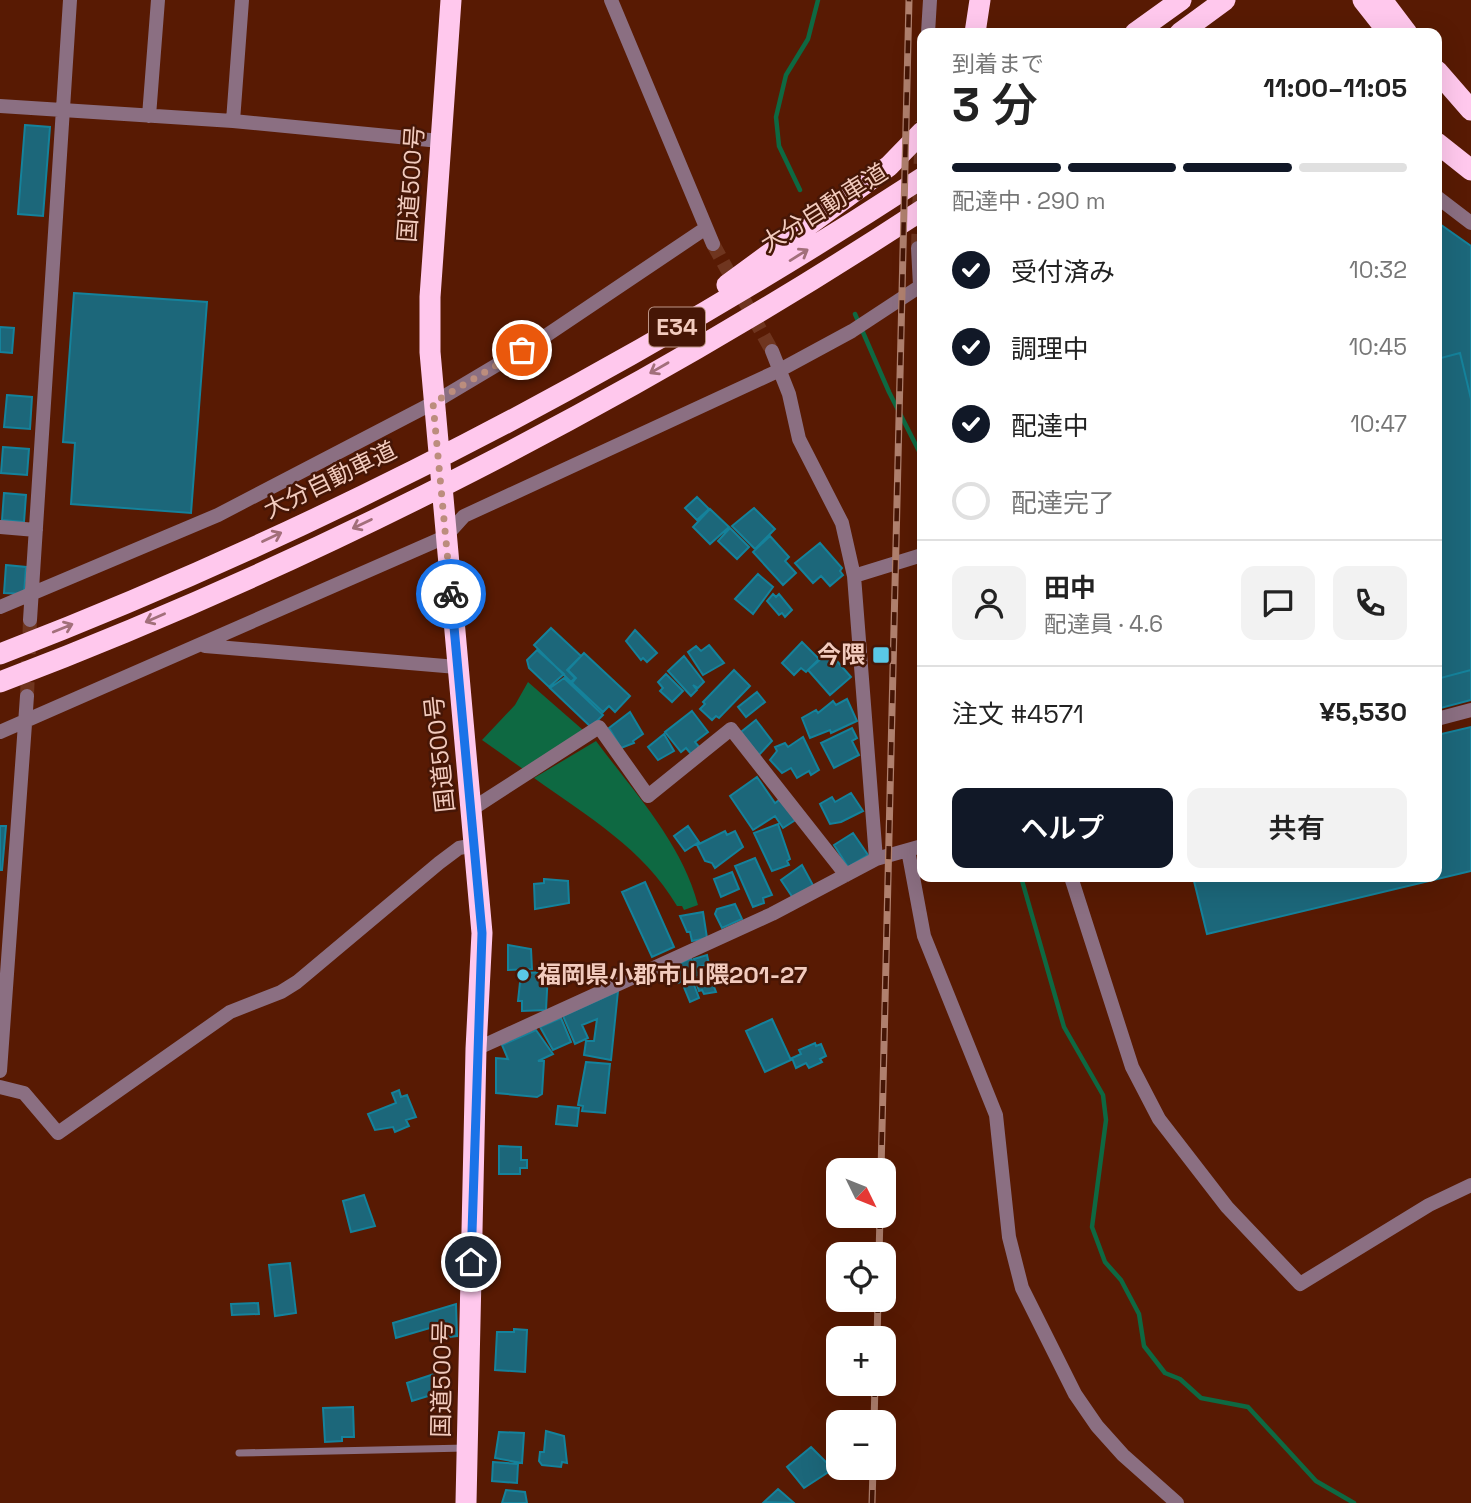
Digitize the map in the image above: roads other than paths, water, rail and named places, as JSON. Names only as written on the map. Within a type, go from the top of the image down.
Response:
[{"type":"highway","name":"国道500号","points":[[450,0],[430,297],[433,403],[482,933],[476,1049],[467,1503]]},
{"type":"highway","points":[[976,28],[979,0]]},
{"type":"highway","points":[[1142,28],[1181,0]]},
{"type":"highway","points":[[1187,28],[1225,0]]},
{"type":"highway","points":[[1363,0],[1385,28]]},
{"type":"highway","points":[[1382,0],[1403,28]]},
{"type":"highway","points":[[1442,77],[1471,110]]},
{"type":"highway","points":[[1442,100],[1471,128]]},
{"type":"highway","points":[[523,412],[721,288],[889,166],[917,138]]},
{"type":"highway","points":[[1442,147],[1471,170]]},
{"type":"highway","name":"大分自動車道","points":[[0,654],[220,561],[462,444],[710,309],[917,181]]},
{"type":"highway","name":"E34","points":[[0,682],[229,586],[424,494],[887,240],[917,226]]},
{"type":"street","points":[[30,620],[65,111],[70,0]]},
{"type":"street","points":[[149,116],[158,0]]},
{"type":"street","points":[[233,121],[242,0]]},
{"type":"street","points":[[611,0],[713,244]]},
{"type":"street","points":[[928,28],[930,0]]},
{"type":"street","points":[[0,106],[233,121],[440,141]]},
{"type":"street","points":[[1442,200],[1470,220]]},
{"type":"street","points":[[0,607],[32,596],[218,515],[433,403],[544,337],[706,228]]},
{"type":"street","points":[[0,733],[204,646],[445,537],[464,516],[780,370],[852,331],[917,288]]},
{"type":"street","points":[[772,351],[789,394],[799,439],[842,523],[854,576],[876,859]]},
{"type":"street","points":[[0,527],[36,530]]},
{"type":"street","points":[[854,576],[917,557]]},
{"type":"street","points":[[204,646],[457,667]]},
{"type":"street","points":[[0,1071],[3,968],[27,696]]},
{"type":"street","points":[[1442,718],[1471,710]]},
{"type":"street","points":[[472,809],[599,727],[648,796],[731,729],[846,875]]},
{"type":"street","points":[[0,1087],[24,1093],[58,1133],[230,1012],[281,992],[296,982],[439,863],[459,848],[475,845]]},
{"type":"street","points":[[476,1049],[772,914],[876,859],[915,848],[917,868]]},
{"type":"street","points":[[918,882],[924,936],[996,1115],[1009,1237],[1022,1288],[1075,1394],[1097,1426],[1122,1455],[1177,1503]]},
{"type":"street","points":[[1072,882],[1132,1067],[1159,1119],[1227,1207],[1300,1284],[1429,1205],[1471,1185]]},
{"type":"lane","points":[[239,1453],[466,1448]]},
{"type":"waterway","points":[[800,190],[779,146],[776,117],[786,75],[808,39],[818,0]]},
{"type":"waterway","points":[[855,314],[889,392],[917,447]]},
{"type":"waterway","points":[[1022,882],[1064,1027],[1103,1095],[1106,1120],[1092,1227],[1105,1262],[1121,1280],[1139,1314],[1144,1346],[1165,1373],[1180,1379],[1201,1398],[1248,1407],[1316,1481],[1354,1503]]},
{"type":"tunnel","points":[[713,244],[772,351]]},
{"type":"tunnel","points":[[27,696],[30,620]]},
{"type":"railway","points":[[881,1158],[909,0]]},
{"type":"railway","points":[[879,1242],[880,1228]]},
{"type":"railway","points":[[877,1326],[878,1312]]},
{"type":"railway","points":[[874,1410],[875,1396]]},
{"type":"railway","points":[[872,1503],[873,1480]]},
{"type":"place","name":"今隈","points":[[881,655]]},
{"type":"place","name":"福岡県小郡市山隈201-27","points":[[523,975]]}]
